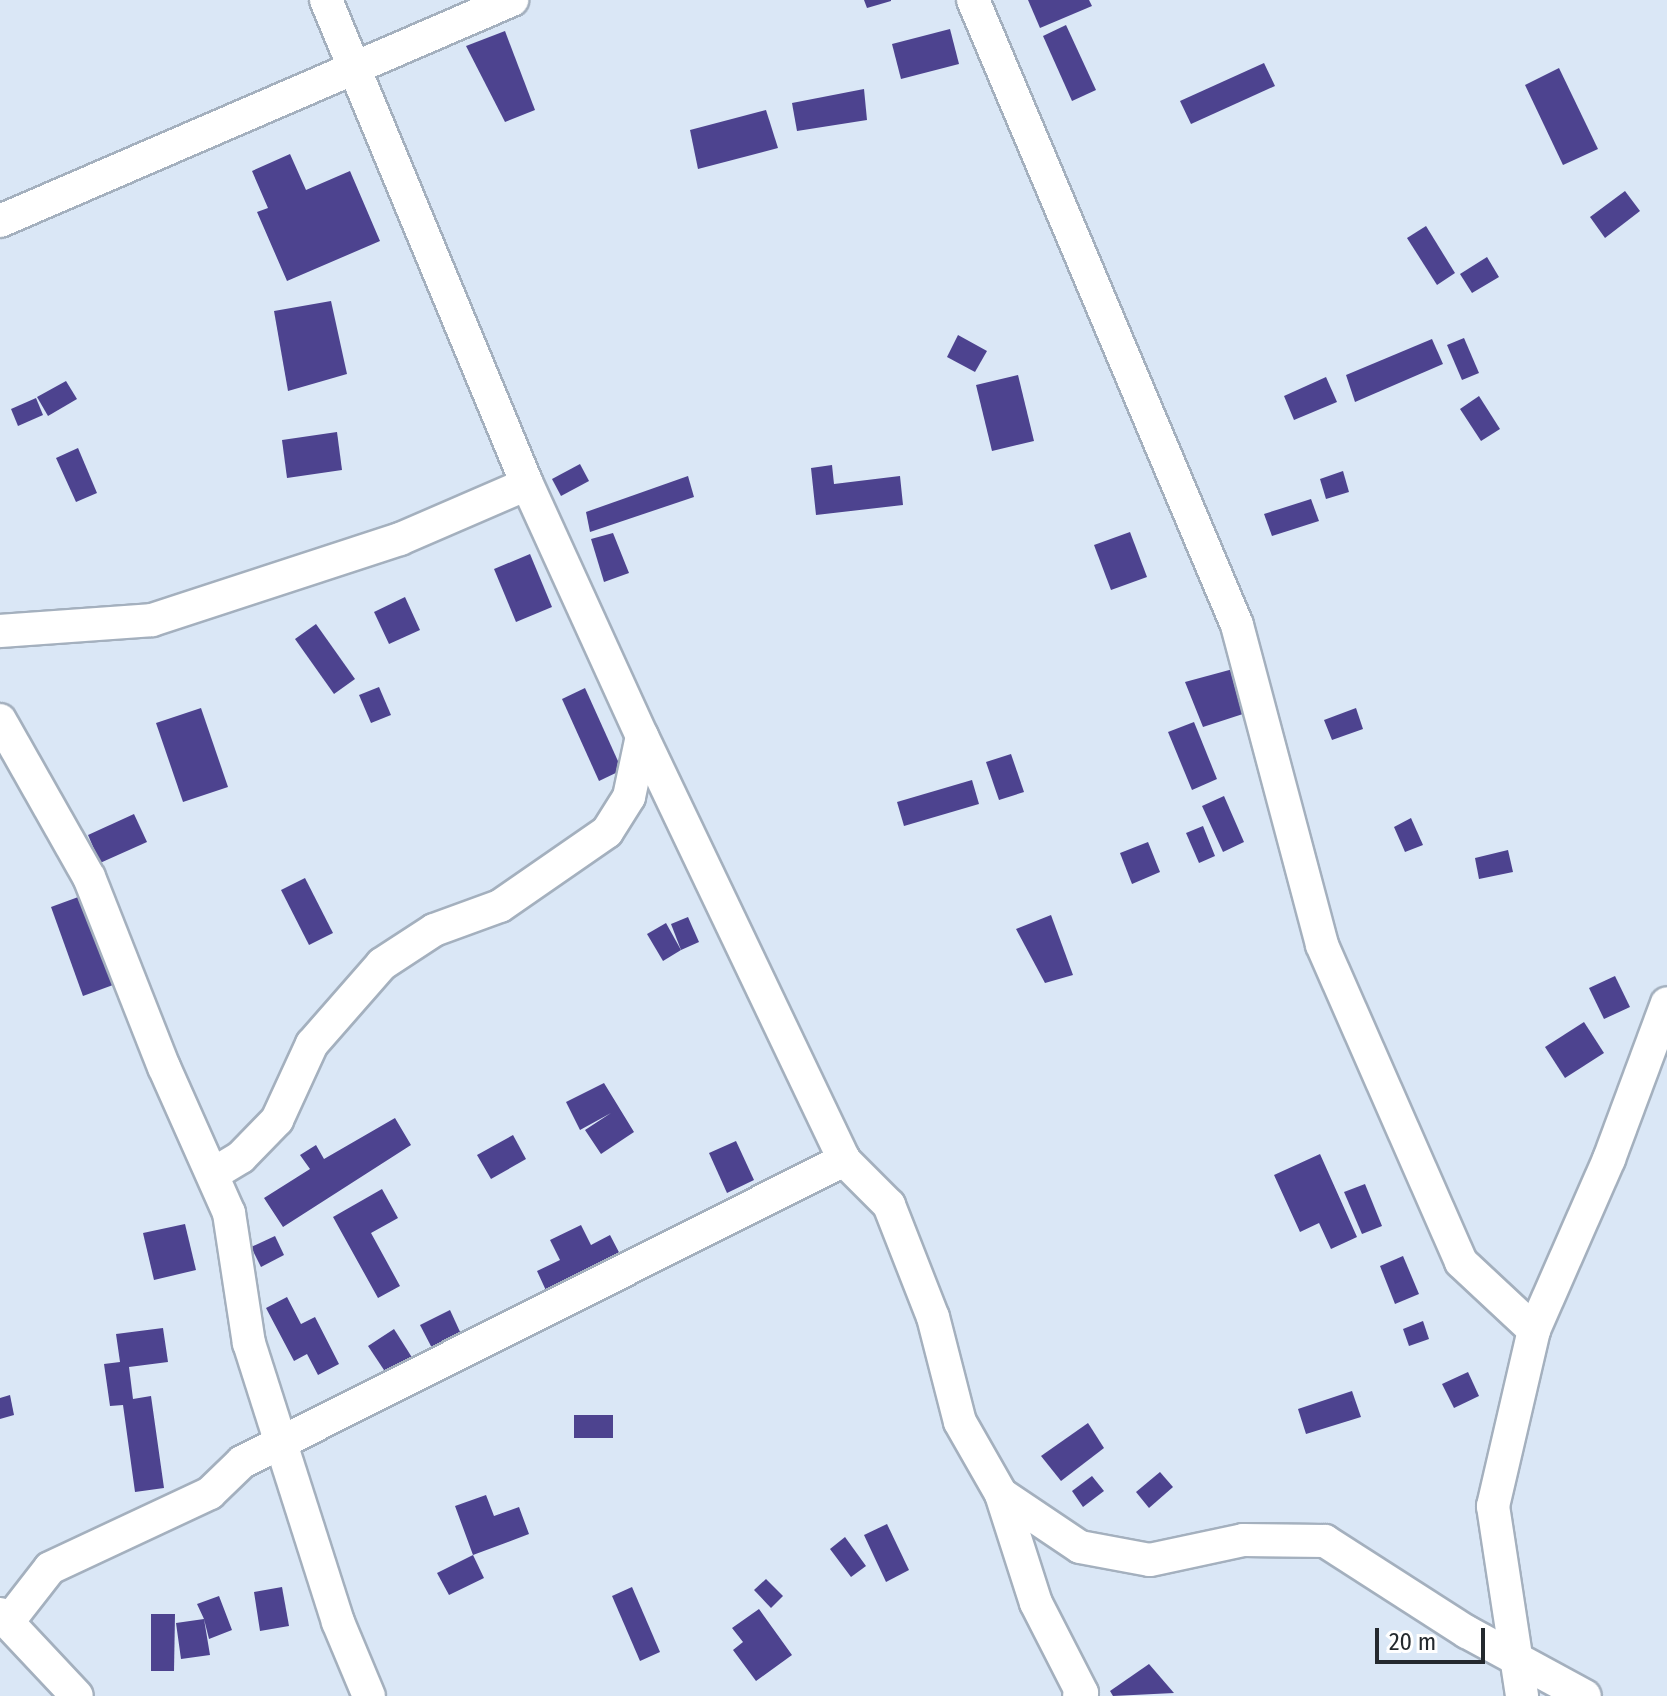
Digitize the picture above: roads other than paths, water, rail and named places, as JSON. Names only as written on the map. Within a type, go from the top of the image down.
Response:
[{"type":"street","points":[[326,0],[527,484],[642,736],[844,1160],[889,1205],[933,1317],[960,1422],[1001,1494],[1036,1603],[1082,1693],[1079,1696]]},
{"type":"street","points":[[0,221],[512,0]]},
{"type":"street","points":[[973,0],[1237,625],[1322,945],[1461,1262],[1534,1330]]},
{"type":"street","points":[[0,631],[152,620],[400,539],[527,484]]},
{"type":"street","points":[[0,720],[89,877],[164,1067],[229,1213],[249,1343],[338,1622],[369,1696]]},
{"type":"street","points":[[213,1174],[241,1157],[277,1120],[312,1044],[382,964],[434,930],[500,906],[607,832],[629,797],[642,736]]},
{"type":"street","points":[[1522,1696],[1520,1660],[1493,1506],[1534,1330],[1609,1159],[1667,1003]]},
{"type":"street","points":[[77,1696],[4,1618],[50,1568],[210,1493],[242,1462],[280,1446],[844,1160]]},
{"type":"street","points":[[1001,1494],[1080,1547],[1150,1560],[1243,1540],[1325,1541],[1585,1696]]}]
